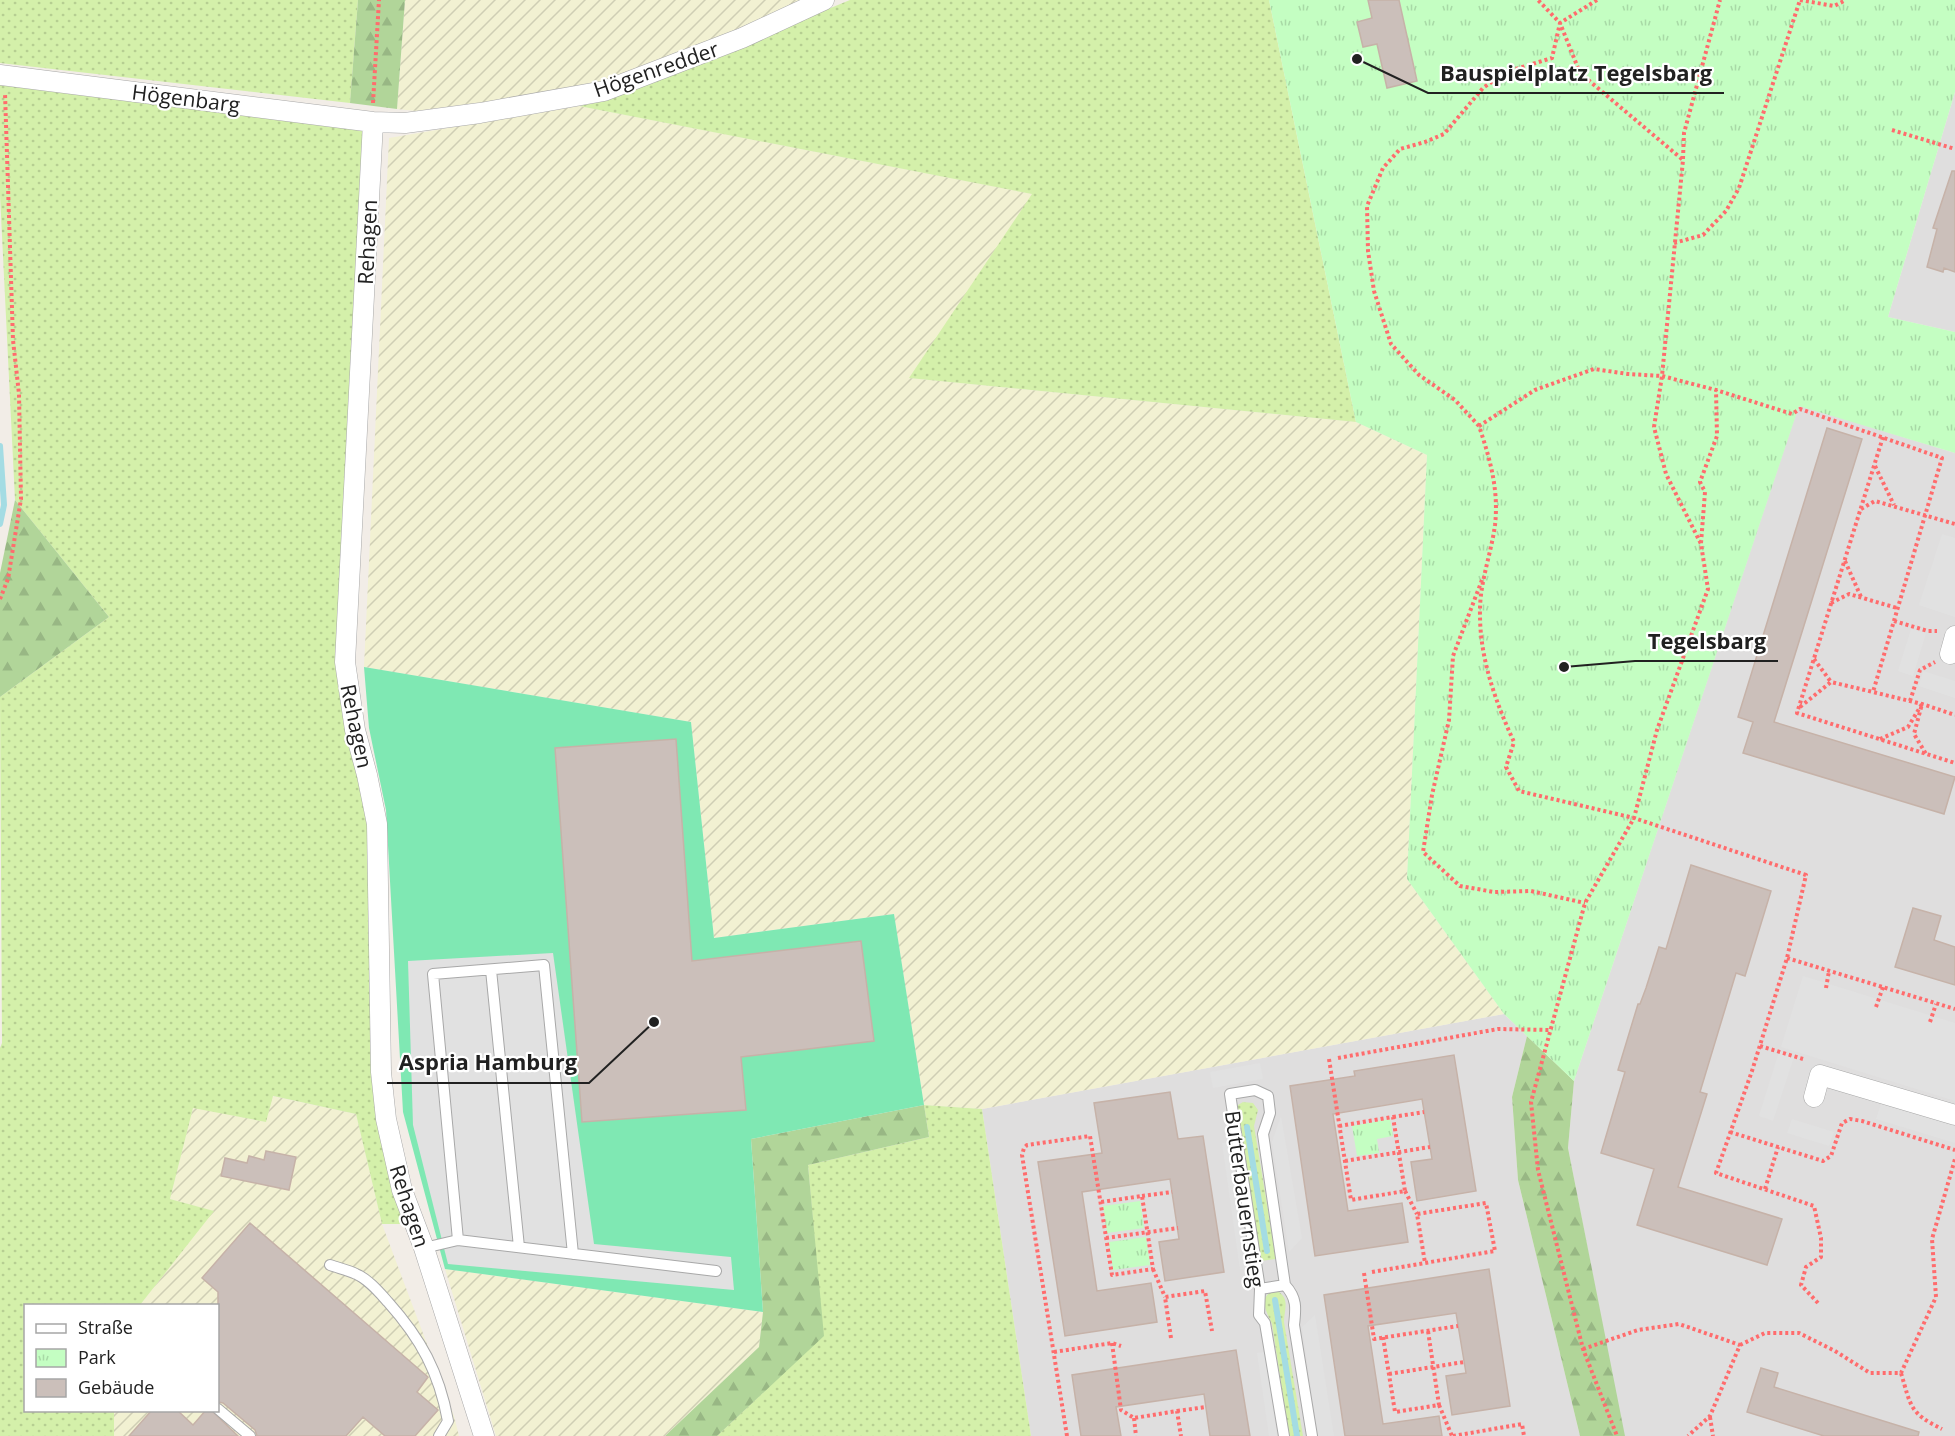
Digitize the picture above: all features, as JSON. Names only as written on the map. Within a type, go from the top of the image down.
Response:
[{"type":"street","name":"Högenredder","points":[[373,122],[405,123],[604,91],[742,38],[824,0]]},
{"type":"street","name":"Högenbarg","points":[[3,75],[373,122]]},
{"type":"street","name":"Rehagen","points":[[373,122],[345,662],[354,730],[367,775],[377,824],[381,1072],[386,1119],[402,1190],[424,1248],[484,1436]]},
{"type":"street","points":[[1814,1097],[1820,1075],[1955,1115]]},
{"type":"lane","points":[[458,1240],[434,974],[544,965],[573,1254]]},
{"type":"lane","points":[[491,970],[519,1247]]},
{"type":"lane","name":"Butterbauernstieg","points":[[1284,1436],[1265,1323],[1259,1315],[1260,1289],[1230,1094],[1255,1090],[1268,1096],[1269,1113],[1263,1134],[1285,1285],[1294,1295],[1297,1306],[1294,1325],[1312,1436]]},
{"type":"lane","points":[[424,1248],[458,1240],[716,1271]]},
{"type":"lane","points":[[330,1265],[358,1275],[380,1293],[410,1327],[434,1369],[444,1399],[448,1421],[439,1436]]},
{"type":"lane","points":[[1260,1289],[1285,1285]]},
{"type":"lane","points":[[219,1410],[250,1436]]},
{"type":"path","points":[[373,122],[379,0]]},
{"type":"path","points":[[1538,0],[1560,23],[1580,73],[1683,160]]},
{"type":"path","points":[[1598,0],[1560,23],[1552,58],[1506,72],[1483,88],[1444,134],[1400,149],[1383,168],[1367,206],[1368,251],[1374,291],[1391,344],[1419,375],[1455,400],[1479,426],[1491,461],[1495,489],[1495,524],[1485,572],[1480,615],[1484,654],[1495,700],[1514,742],[1506,766],[1519,791],[1634,818],[1806,875],[1787,958],[1760,1046],[1716,1173],[1814,1206],[1821,1238],[1821,1257],[1806,1267],[1801,1285],[1818,1303]]},
{"type":"path","points":[[1701,544],[1666,474],[1654,427],[1662,376],[1684,133],[1720,0]]},
{"type":"path","points":[[1674,243],[1703,235],[1726,211],[1740,188],[1800,0],[1834,6],[1846,0]]},
{"type":"path","points":[[0,598],[8,579],[21,499],[19,394],[13,340],[3,75]]},
{"type":"path","points":[[1892,130],[1955,149]]},
{"type":"path","points":[[1479,426],[1535,390],[1594,369],[1662,376],[1792,414],[1800,409],[1942,458],[1873,692]]},
{"type":"path","points":[[1617,1436],[1583,1349],[1538,1170],[1531,1101],[1586,903],[1634,818],[1657,730],[1708,589],[1701,544],[1705,492],[1700,482],[1716,436],[1718,411],[1716,390]]},
{"type":"path","points":[[1883,437],[1797,713],[1955,763]]},
{"type":"path","points":[[1874,466],[1894,506]]},
{"type":"path","points":[[1860,510],[1875,501],[1955,524]]},
{"type":"path","points":[[1845,561],[1862,598]]},
{"type":"path","points":[[1485,572],[1453,656],[1449,720],[1432,795],[1423,852],[1460,886],[1494,892],[1531,891],[1586,903]]},
{"type":"path","points":[[1832,603],[1849,594],[1898,608]]},
{"type":"path","points":[[1894,621],[1928,631],[1950,641],[1920,670],[1910,701]]},
{"type":"path","points":[[1814,659],[1831,682],[1922,704],[1955,716]]},
{"type":"path","points":[[1799,708],[1831,682]]},
{"type":"path","points":[[1880,739],[1908,727],[1922,704]]},
{"type":"path","points":[[1922,704],[1914,734],[1927,754]]},
{"type":"path","points":[[1787,958],[1955,1010]]},
{"type":"path","points":[[1826,988],[1829,970]]},
{"type":"path","points":[[1876,1007],[1883,987]]},
{"type":"path","points":[[1930,1022],[1936,1004]]},
{"type":"path","points":[[1338,1058],[1498,1029],[1551,1030]]},
{"type":"path","points":[[1760,1046],[1803,1059]]},
{"type":"path","points":[[1329,1059],[1351,1200],[1406,1191]]},
{"type":"path","points":[[1339,1126],[1424,1112]]},
{"type":"path","points":[[1393,1117],[1406,1191],[1417,1214],[1425,1263]]},
{"type":"path","points":[[1730,1132],[1823,1161],[1831,1156],[1842,1123],[1850,1119],[1955,1150]]},
{"type":"path","points":[[1067,1436],[1022,1155],[1023,1148],[1027,1144],[1090,1136],[1112,1275],[1153,1269]]},
{"type":"path","points":[[1765,1189],[1778,1147]]},
{"type":"path","points":[[1345,1161],[1430,1148]]},
{"type":"path","points":[[1942,1429],[1927,1422],[1912,1409],[1901,1373],[1936,1297],[1932,1239],[1955,1159]]},
{"type":"path","points":[[1101,1202],[1172,1192]]},
{"type":"path","points":[[1142,1196],[1153,1269],[1165,1297],[1171,1338]]},
{"type":"path","points":[[1372,1272],[1495,1251],[1486,1203],[1417,1214]]},
{"type":"path","points":[[1106,1238],[1178,1227]]},
{"type":"path","points":[[1364,1273],[1374,1339],[1458,1326]]},
{"type":"path","points":[[1165,1297],[1205,1291],[1212,1331]]},
{"type":"path","points":[[1583,1349],[1638,1330],[1679,1324],[1740,1345]]},
{"type":"path","points":[[1428,1331],[1439,1406],[1452,1436],[1522,1424],[1524,1436]]},
{"type":"path","points":[[1688,1436],[1710,1416],[1740,1345],[1765,1333],[1799,1333],[1835,1351],[1870,1373],[1901,1373]]},
{"type":"path","points":[[1383,1337],[1395,1412],[1439,1406]]},
{"type":"path","points":[[1054,1352],[1112,1343],[1121,1346]]},
{"type":"path","points":[[1112,1343],[1121,1410],[1134,1418],[1206,1407]]},
{"type":"path","points":[[1389,1374],[1464,1362]]},
{"type":"path","points":[[1177,1411],[1181,1436]]},
{"type":"path","points":[[1710,1416],[1713,1436]]},
{"type":"path","points":[[1134,1418],[1136,1436]]},
{"type":"shaded area","points":[[1955,92],[1955,332],[1888,317]]},
{"type":"shaded area","points":[[1799,405],[1955,453],[1955,1436],[1624,1436],[1568,1148],[1574,1081]]},
{"type":"shaded area","points":[[1942,534],[1955,538],[1955,617],[1919,605]]},
{"type":"shaded area","points":[[1911,629],[1926,633],[1913,676],[1898,671]]},
{"type":"shaded area","points":[[1923,671],[1955,681],[1955,698],[1919,686]]},
{"type":"shaded area","points":[[553,953],[594,1244],[731,1257],[734,1290],[448,1264],[413,1125],[408,961]]},
{"type":"shaded area","points":[[1803,976],[1955,1023],[1955,1101],[1781,1047]]},
{"type":"shaded area","points":[[1504,1014],[1527,1036],[1512,1097],[1518,1180],[1580,1436],[1031,1436],[982,1109]]},
{"type":"shaded area","points":[[1779,1052],[1794,1057],[1773,1121],[1759,1116]]},
{"type":"shaded area","points":[[1260,1063],[1263,1079],[1213,1088],[1210,1072]]},
{"type":"shaded area","points":[[1881,1104],[1955,1126],[1955,1143],[1876,1119]]},
{"type":"shaded area","points":[[1281,1116],[1302,1238],[1289,1252],[1272,1142]]},
{"type":"shaded area","points":[[1792,1119],[1834,1132],[1829,1146],[1787,1133]]},
{"type":"shaded area","points":[[1231,1142],[1248,1269],[1240,1270],[1222,1143]]},
{"type":"shaded area","points":[[1315,1315],[1334,1436],[1318,1436],[1302,1327]]},
{"type":"shaded area","points":[[1265,1352],[1277,1436],[1269,1436],[1257,1353]]},
{"type":"green space","points":[[0,0],[358,0],[350,103],[0,63]]},
{"type":"green space","points":[[358,0],[405,0],[397,109],[350,103]]},
{"type":"green space","points":[[405,0],[808,0],[594,88],[416,111],[397,109]]},
{"type":"green space","points":[[850,0],[1269,0],[1356,422],[909,378],[1032,194],[579,106],[604,101]]},
{"type":"green space","points":[[1269,0],[1955,0],[1955,92],[1888,317],[1955,332],[1955,453],[1799,406],[1574,1081],[1504,1014],[1407,879],[1427,455],[1356,422]]},
{"type":"green space","points":[[0,85],[366,130],[337,658],[345,726],[369,822],[372,963],[406,1224],[382,1224],[356,1114],[273,1096],[266,1122],[193,1108],[170,1199],[214,1211],[141,1304],[24,1304],[24,1412],[114,1412],[114,1436],[0,1436],[0,1048],[2,1043],[0,697],[109,617],[15,500],[0,195]]},
{"type":"green space","points":[[579,106],[1033,194],[910,378],[1356,422],[1427,455],[1407,879],[1504,1014],[982,1109],[924,1105],[894,914],[714,938],[691,722],[364,667],[389,138]]},
{"type":"green space","points":[[15,500],[109,617],[0,697],[0,573]]},
{"type":"green space","points":[[364,667],[691,722],[714,938],[894,914],[924,1105],[751,1139],[763,1312],[445,1269],[403,1112],[386,810],[369,728]]},
{"type":"green space","points":[[1527,1036],[1574,1081],[1568,1148],[1625,1436],[1580,1436],[1518,1180],[1512,1097]]},
{"type":"green space","points":[[272,1096],[356,1114],[382,1224],[454,1416],[459,1436],[114,1436],[114,1412],[219,1412],[219,1304],[141,1304],[213,1211],[170,1199],[193,1107],[266,1122]]},
{"type":"green space","points":[[1243,1102],[1253,1103],[1258,1110],[1254,1126],[1276,1259],[1260,1261],[1237,1111],[1238,1105]]},
{"type":"green space","points":[[924,1105],[982,1109],[1031,1436],[717,1436],[823,1336],[808,1165],[929,1137]]},
{"type":"green space","points":[[924,1105],[929,1137],[808,1165],[824,1336],[717,1436],[665,1436],[759,1347],[763,1312],[751,1139]]},
{"type":"green space","points":[[1390,1119],[1393,1136],[1377,1139],[1379,1153],[1357,1156],[1352,1126]]},
{"type":"green space","points":[[1140,1201],[1144,1228],[1107,1233],[1103,1206]]},
{"type":"green space","points":[[1146,1237],[1150,1265],[1113,1270],[1109,1242]]},
{"type":"green space","points":[[445,1269],[763,1312],[759,1347],[665,1436],[496,1436]]},
{"type":"green space","points":[[1274,1291],[1282,1295],[1286,1306],[1284,1322],[1303,1436],[1289,1436],[1272,1324],[1265,1305],[1266,1297]]},
{"type":"building","points":[[1368,0],[1399,0],[1417,81],[1387,88],[1377,44],[1363,47],[1357,22],[1372,18]]},
{"type":"building","points":[[1952,171],[1955,171],[1955,272],[1944,268],[1943,272],[1927,267],[1937,229],[1933,228]]},
{"type":"building","points":[[1827,428],[1862,439],[1774,722],[1955,777],[1944,814],[1743,753],[1753,722],[1738,717]]},
{"type":"building","points":[[676,739],[692,961],[861,941],[874,1041],[741,1057],[746,1110],[582,1122],[555,748]]},
{"type":"building","points":[[1691,865],[1771,891],[1745,976],[1736,973],[1700,1092],[1707,1094],[1678,1187],[1782,1219],[1767,1265],[1637,1225],[1654,1169],[1601,1153],[1625,1072],[1618,1070],[1638,1004],[1646,988],[1659,947],[1666,949]]},
{"type":"building","points":[[1913,908],[1941,916],[1934,940],[1955,947],[1955,985],[1895,967]]},
{"type":"building","points":[[1454,1055],[1476,1191],[1417,1201],[1411,1162],[1432,1159],[1422,1099],[1333,1114],[1348,1211],[1402,1203],[1408,1242],[1315,1256],[1290,1086],[1355,1076],[1354,1071]]},
{"type":"building","points":[[1170,1092],[1178,1139],[1203,1136],[1224,1272],[1165,1281],[1159,1242],[1179,1239],[1170,1179],[1082,1192],[1097,1291],[1151,1283],[1157,1322],[1065,1336],[1038,1162],[1102,1153],[1094,1103]]},
{"type":"building","points":[[266,1151],[296,1157],[289,1190],[221,1176],[225,1158],[247,1163],[249,1156],[264,1160]]},
{"type":"building","points":[[250,1223],[428,1377],[417,1392],[438,1410],[415,1436],[385,1436],[363,1417],[346,1436],[257,1436],[255,1430],[223,1403],[219,1402],[218,1292],[202,1278]]},
{"type":"building","points":[[1489,1269],[1510,1406],[1452,1415],[1446,1376],[1466,1373],[1456,1313],[1368,1326],[1383,1424],[1439,1416],[1442,1436],[1345,1436],[1324,1295]]},
{"type":"building","points":[[1236,1350],[1250,1436],[1210,1436],[1204,1394],[1116,1407],[1121,1436],[1081,1436],[1072,1375]]},
{"type":"building","points":[[1761,1368],[1778,1373],[1774,1387],[1919,1432],[1918,1436],[1824,1436],[1747,1412]]},
{"type":"building","points":[[150,1412],[179,1412],[193,1425],[204,1412],[213,1412],[238,1436],[129,1436]]},
{"type":"waterway","points":[[0,446],[4,505],[0,524]]},
{"type":"waterway","points":[[1247,1127],[1267,1251]]},
{"type":"waterway","points":[[1275,1300],[1297,1436]]},
{"type":"place","name":"Bauspielplatz Tegelsbarg","points":[[1357,59]]},
{"type":"place","name":"Tegelsbarg","points":[[1564,667]]},
{"type":"place","name":"Aspria Hamburg","points":[[654,1022]]}]
